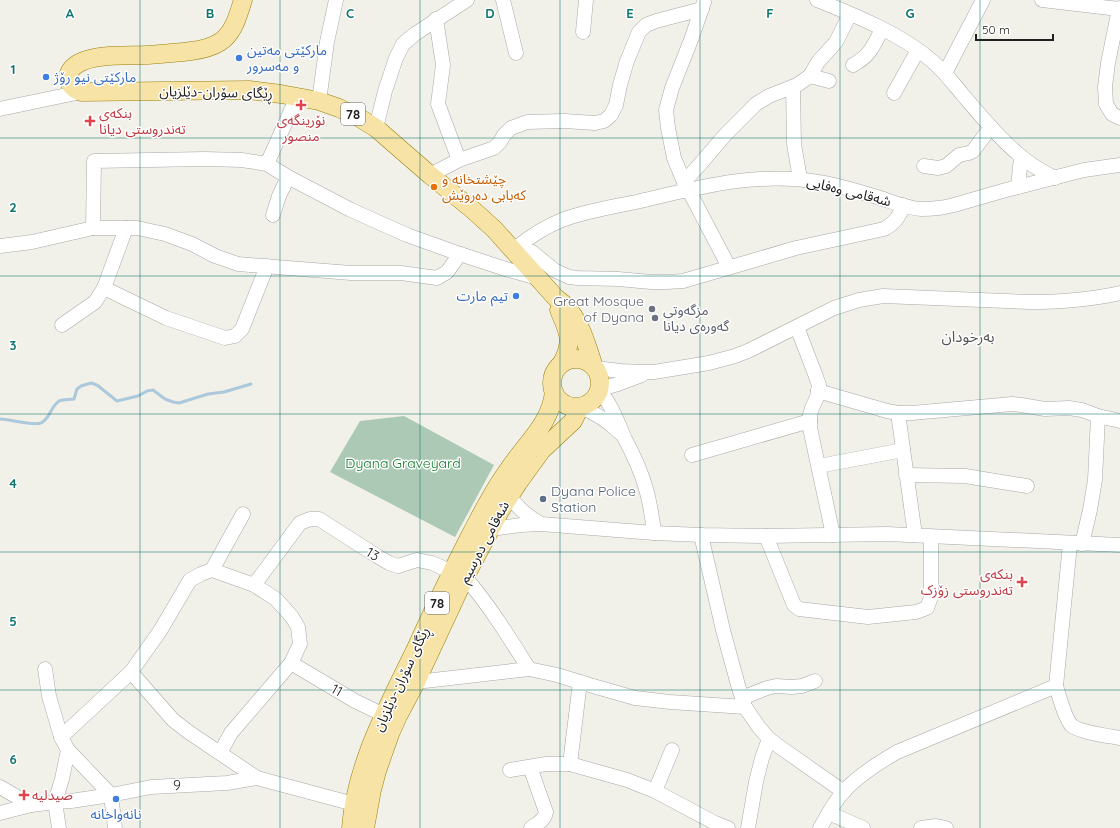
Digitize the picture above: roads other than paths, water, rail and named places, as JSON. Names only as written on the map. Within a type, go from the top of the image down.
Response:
[{"type":"main road","points":[[81,92],[72,86],[68,78],[72,68],[77,65],[109,55],[145,55],[191,51],[208,47],[220,42],[229,35],[236,22],[243,0]]},
{"type":"main road","name":"ڕێگای سۆران-دێلزیان","points":[[81,92],[233,90],[265,92],[319,101],[358,117],[376,128],[489,224],[556,298],[568,308],[575,318],[595,368]]},
{"type":"main road","name":"ڕێگای سۆران-دێلزیان","points":[[556,298],[566,324],[569,337],[568,350],[562,363]]},
{"type":"main road","points":[[579,359],[590,363],[595,368],[600,380],[599,390],[592,401],[580,407],[569,406],[564,404],[556,397],[552,386],[552,379],[554,373],[562,363],[568,360],[579,359]]},
{"type":"main road","name":"ڕێگای سۆران-دێلزیان","points":[[351,828],[354,804],[361,772],[377,730],[458,574],[484,508],[502,478],[543,424],[551,405],[554,392]]},
{"type":"main road","name":"شەقامی دەرسیم","points":[[365,828],[372,790],[383,752],[398,716],[416,682],[458,574],[491,529],[510,496],[530,466],[542,450],[573,421],[580,407]]},
{"type":"street","points":[[319,101],[327,42],[336,0]]},
{"type":"street","points":[[376,128],[385,91],[396,58],[403,44],[436,19],[467,0]]},
{"type":"street","points":[[503,0],[516,53]]},
{"type":"street","points":[[583,32],[586,0]]},
{"type":"street","points":[[817,0],[843,7],[901,38],[918,50],[944,73],[1006,143],[1021,157],[1041,171],[1055,178]]},
{"type":"street","points":[[944,73],[983,0]]},
{"type":"street","points":[[1042,0],[1119,9],[1115,55],[1105,87],[1106,104],[1112,114],[1120,118]]},
{"type":"street","points":[[430,175],[459,160],[494,148],[511,128],[527,122],[564,121],[595,123],[604,121],[611,115],[616,105],[627,61],[640,32],[646,25],[703,4]]},
{"type":"street","points":[[703,4],[691,40],[672,88],[666,110],[674,158],[686,186],[729,267]]},
{"type":"street","points":[[686,186],[702,162],[725,135],[756,104],[769,96],[793,87],[810,76],[818,62],[836,42],[843,7]]},
{"type":"street","points":[[436,19],[443,65],[438,104],[459,160]]},
{"type":"street","points":[[853,65],[867,56],[882,29]]},
{"type":"street","points":[[894,93],[918,50]]},
{"type":"street","points":[[810,76],[829,81]]},
{"type":"street","points":[[793,87],[794,144],[800,179]]},
{"type":"street","points":[[0,109],[81,92]]},
{"type":"street","points":[[266,164],[297,97]]},
{"type":"street","points":[[924,166],[942,168],[949,165],[959,155],[969,153],[976,148],[991,127]]},
{"type":"street","points":[[1018,187],[1021,157]]},
{"type":"street","points":[[93,228],[94,161],[205,159],[242,160],[266,164],[351,210],[407,235],[460,254],[538,278]]},
{"type":"street","name":"شەقامی وەفایی","points":[[514,251],[537,233],[568,218],[686,186],[742,180],[781,178],[800,179],[836,185],[903,206],[924,209],[946,207],[1084,170],[1120,165]]},
{"type":"street","points":[[274,215],[279,196],[288,177]]},
{"type":"street","points":[[514,251],[525,250],[532,252],[554,270],[570,277],[667,282],[699,277],[796,248],[884,229],[891,226],[896,220],[901,213],[903,206]]},
{"type":"street","points":[[0,246],[32,242],[93,228],[137,228],[165,234],[192,244],[215,256],[238,264],[350,273],[401,273],[437,278],[447,272],[460,254]]},
{"type":"street","points":[[62,325],[95,302],[104,288],[126,228]]},
{"type":"street","points":[[104,288],[166,318],[225,338],[235,336],[242,329],[267,266]]},
{"type":"street","points":[[654,533],[652,512],[644,479],[638,463],[625,439],[610,405],[599,390],[654,372],[709,363],[735,356],[760,346],[797,326],[846,303],[877,297],[895,296],[1050,302],[1094,298],[1120,293]]},
{"type":"street","points":[[797,326],[817,379],[818,391],[812,408],[810,428],[833,535]]},
{"type":"street","points":[[595,368],[630,372],[654,372]]},
{"type":"street","points":[[818,391],[898,413],[1012,404],[1044,409],[1069,408],[1120,420]]},
{"type":"street","points":[[580,407],[606,420],[625,439]]},
{"type":"street","points":[[898,413],[915,536]]},
{"type":"street","points":[[1098,416],[1095,480],[1090,510],[1076,544],[1056,686],[1066,717],[1073,726],[1085,731],[1120,738]]},
{"type":"street","points":[[692,455],[810,421]]},
{"type":"street","points":[[819,466],[904,450]]},
{"type":"street","points":[[906,475],[965,476],[1027,486]]},
{"type":"street","points":[[510,496],[522,511],[542,524]]},
{"type":"street","points":[[212,570],[243,514]]},
{"type":"street","name":"13","points":[[254,585],[300,522],[310,519],[319,519],[389,563],[398,566],[417,560],[432,563],[458,574]]},
{"type":"street","points":[[491,529],[542,524],[654,533],[701,535],[766,536],[887,534],[1120,545]]},
{"type":"street","points":[[701,535],[723,630],[744,702],[758,726],[769,739],[844,792]]},
{"type":"street","points":[[766,536],[794,605],[799,609],[868,617],[916,612],[927,608],[931,597],[931,536]]},
{"type":"street","points":[[62,737],[131,672],[160,631],[190,580],[212,570],[254,585],[276,599],[292,617],[298,627],[300,644],[291,663],[231,733],[220,753]]},
{"type":"street","points":[[458,574],[477,591],[528,669]]},
{"type":"street","name":"11","points":[[291,663],[355,701],[384,715]]},
{"type":"street","points":[[45,669],[49,696],[62,737],[68,750],[111,795],[114,828]]},
{"type":"street","points":[[416,682],[528,669],[557,675],[635,698],[670,702],[744,702],[767,688],[776,686],[802,686],[815,681]]},
{"type":"street","points":[[131,672],[173,720],[257,778]]},
{"type":"street","points":[[570,764],[580,682]]},
{"type":"street","points":[[820,828],[844,792],[873,766],[897,752],[1056,686]]},
{"type":"street","points":[[748,828],[756,782],[762,758],[769,739]]},
{"type":"street","points":[[59,828],[55,802],[62,779],[68,750]]},
{"type":"street","points":[[655,791],[672,750]]},
{"type":"street","points":[[510,770],[546,764],[570,764],[627,780],[655,791],[715,823],[728,828]]},
{"type":"street","points":[[530,767],[546,812],[542,821],[532,828]]},
{"type":"street","name":"9","points":[[0,814],[31,805],[72,801],[151,787],[227,782],[257,778],[354,804]]},
{"type":"street","points":[[0,787],[31,805]]},
{"type":"street","points":[[829,813],[863,828]]},
{"type":"street","points":[[921,828],[936,826],[946,828]]},
{"type":"waterway","points":[[0,419],[32,424],[41,423],[46,419],[56,403],[63,400],[74,399],[77,389],[91,383],[97,385],[117,401],[138,396],[147,391],[153,390],[165,399],[179,403],[208,394],[224,392],[251,384]]},
{"type":"place","name":"مارکێتی مەتین و مەسرور","points":[[239,58]]},
{"type":"place","name":"مارکێتی نیو رۆژ","points":[[46,77]]},
{"type":"place","name":"نۆرینگه‌ی منصور","points":[[301,105]]},
{"type":"place","name":"بنکەی تەندروستی دیانا","points":[[90,121]]},
{"type":"place","name":"چێشتخانە و کەبابی دەروێش","points":[[434,187]]},
{"type":"place","name":"تیم مارت","points":[[516,296]]},
{"type":"place","name":"Great Mosque of Dyana","points":[[652,309]]},
{"type":"place","name":"مزگەوتی گەورەی دیانا","points":[[655,318]]},
{"type":"place","name":"Dyana Police Station","points":[[543,499]]},
{"type":"place","name":"بنکەی تەندروستی زۆزک","points":[[1022,582]]},
{"type":"place","name":"صیدلیە","points":[[24,795]]},
{"type":"place","name":"نانەواخانە","points":[[116,799]]},
{"type":"district","name":"بەرخودان","points":[[968,336]]},
{"type":"park label","name":"Dyana Graveyard","points":[[403,463]]}]
